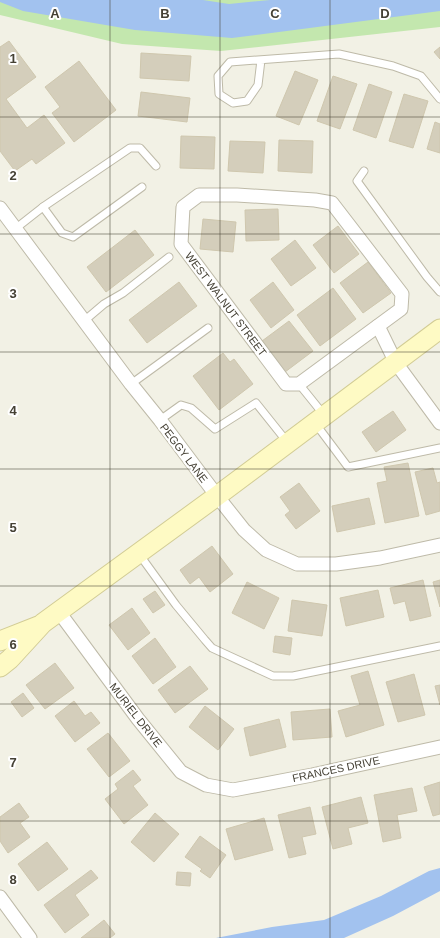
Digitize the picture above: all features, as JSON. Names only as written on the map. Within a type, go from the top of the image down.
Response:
[{"type":"main road","points":[[0,667],[10,659],[43,624],[440,329]]},
{"type":"main road","points":[[0,642],[43,624]]},
{"type":"street","name":"WEST WALNUT STREET","points":[[237,194],[315,200],[332,203],[402,294],[401,308],[299,384],[286,384],[181,244],[183,208],[199,195],[237,194]]},
{"type":"street","name":"PEGGY LANE","points":[[0,208],[131,384],[217,496],[244,530],[266,550],[297,564],[336,564],[380,558],[440,545]]},
{"type":"street","points":[[378,326],[396,363],[440,423]]},
{"type":"street","name":"MURIEL DRIVE","points":[[59,612],[138,719],[181,772],[206,785],[233,790]]},
{"type":"street","name":"FRANCES DRIVE","points":[[233,790],[440,747]]},
{"type":"street","points":[[0,897],[30,938]]},
{"type":"lane","points":[[261,60],[258,84],[247,101],[232,103],[219,94],[218,76],[230,62],[339,54],[393,66],[421,76],[440,99]]},
{"type":"lane","points":[[15,228],[43,207],[130,148],[140,148],[156,166]]},
{"type":"lane","points":[[364,171],[358,181],[427,277],[440,292]]},
{"type":"lane","points":[[43,207],[62,233],[73,237],[142,187]]},
{"type":"lane","points":[[84,321],[104,304],[123,293],[169,257]]},
{"type":"lane","points":[[131,384],[208,328]]},
{"type":"lane","points":[[299,384],[348,467],[440,448]]},
{"type":"lane","points":[[160,420],[180,405],[191,408],[215,429],[256,403],[288,443]]},
{"type":"lane","points":[[139,554],[176,605],[212,648],[273,676],[293,676],[440,646]]},
{"type":"green space","points":[[0,0],[440,0],[440,27],[221,51],[122,44],[0,15]]},
{"type":"water","points":[[0,0],[203,0],[229,4],[270,0],[440,0],[440,11],[232,38],[135,30],[23,11],[0,2]]},
{"type":"water","points":[[440,868],[440,891],[393,916],[344,938],[216,938],[272,927],[324,920],[381,896],[429,871]]},
{"type":"building","points":[[9,41],[36,77],[6,99],[27,128],[44,115],[65,143],[36,164],[32,159],[15,171],[0,151],[0,47]]},
{"type":"building","points":[[440,47],[440,59],[434,52]]},
{"type":"building","points":[[141,53],[191,56],[189,81],[140,78]]},
{"type":"building","points":[[79,61],[116,110],[74,142],[52,113],[60,107],[45,87]]},
{"type":"building","points":[[295,71],[318,80],[299,125],[276,116]]},
{"type":"building","points":[[333,76],[357,84],[340,129],[317,121]]},
{"type":"building","points":[[369,84],[392,92],[376,138],[353,130]]},
{"type":"building","points":[[141,92],[190,98],[187,122],[138,116]]},
{"type":"building","points":[[404,94],[428,101],[413,148],[389,141]]},
{"type":"building","points":[[435,122],[440,124],[440,153],[427,149]]},
{"type":"building","points":[[181,136],[215,137],[214,169],[180,168]]},
{"type":"building","points":[[279,140],[313,141],[312,173],[278,171]]},
{"type":"building","points":[[230,141],[265,142],[263,173],[228,171]]},
{"type":"building","points":[[278,209],[279,240],[246,241],[245,210]]},
{"type":"building","points":[[203,219],[236,222],[233,252],[200,249]]},
{"type":"building","points":[[338,226],[359,254],[334,273],[313,245]]},
{"type":"building","points":[[135,230],[154,255],[106,292],[87,267]]},
{"type":"building","points":[[295,240],[316,268],[291,286],[271,259]]},
{"type":"building","points":[[368,262],[391,293],[363,313],[340,283]]},
{"type":"building","points":[[179,282],[197,306],[147,343],[129,320]]},
{"type":"building","points":[[273,282],[294,310],[271,328],[250,300]]},
{"type":"building","points":[[333,288],[356,319],[320,346],[297,315]]},
{"type":"building","points":[[289,321],[313,351],[285,372],[262,341]]},
{"type":"building","points":[[223,353],[230,362],[234,359],[253,384],[219,410],[193,376]]},
{"type":"building","points":[[393,411],[406,430],[376,452],[362,432]]},
{"type":"building","points":[[408,463],[419,516],[385,523],[377,483],[387,481],[384,467]]},
{"type":"building","points":[[433,468],[437,483],[440,482],[440,511],[426,515],[415,472]]},
{"type":"building","points":[[299,483],[320,511],[296,529],[285,515],[290,511],[280,497]]},
{"type":"building","points":[[369,498],[375,524],[337,532],[332,506]]},
{"type":"building","points":[[212,546],[233,574],[210,592],[199,577],[190,584],[180,570]]},
{"type":"building","points":[[423,580],[431,616],[410,621],[405,601],[394,604],[390,588]]},
{"type":"building","points":[[440,580],[440,607],[433,582]]},
{"type":"building","points":[[247,582],[279,598],[264,629],[232,613]]},
{"type":"building","points":[[378,590],[384,617],[346,626],[340,598]]},
{"type":"building","points":[[155,591],[165,605],[153,613],[143,599]]},
{"type":"building","points":[[292,600],[327,605],[322,636],[288,631]]},
{"type":"building","points":[[132,608],[150,633],[128,650],[109,625]]},
{"type":"building","points":[[275,636],[292,638],[290,655],[273,652]]},
{"type":"building","points":[[155,638],[176,667],[153,684],[132,656]]},
{"type":"building","points":[[55,663],[74,688],[45,709],[26,685]]},
{"type":"building","points":[[190,666],[208,689],[175,713],[158,690]]},
{"type":"building","points":[[368,671],[384,725],[346,737],[338,711],[360,705],[351,676]]},
{"type":"building","points":[[414,674],[425,715],[398,722],[386,682]]},
{"type":"building","points":[[440,685],[440,705],[435,686]]},
{"type":"building","points":[[23,693],[34,708],[22,717],[11,702]]},
{"type":"building","points":[[74,701],[85,716],[91,712],[100,723],[75,742],[55,716]]},
{"type":"building","points":[[205,706],[234,729],[218,750],[189,727]]},
{"type":"building","points":[[330,709],[332,737],[293,740],[291,712]]},
{"type":"building","points":[[279,719],[286,747],[250,756],[244,728]]},
{"type":"building","points":[[108,733],[130,761],[109,777],[87,749]]},
{"type":"building","points":[[133,770],[141,780],[133,786],[148,805],[124,824],[105,799],[118,789],[115,784]]},
{"type":"building","points":[[440,782],[440,814],[433,816],[424,787]]},
{"type":"building","points":[[412,788],[417,811],[397,815],[401,838],[383,842],[374,795]]},
{"type":"building","points":[[361,797],[368,823],[348,828],[352,844],[333,849],[322,807]]},
{"type":"building","points":[[19,803],[29,817],[20,823],[30,837],[8,853],[0,841],[0,817]]},
{"type":"building","points":[[310,807],[316,834],[302,837],[306,854],[289,858],[278,815]]},
{"type":"building","points":[[155,813],[179,834],[154,862],[131,842]]},
{"type":"building","points":[[264,818],[273,850],[235,860],[226,829]]},
{"type":"building","points":[[200,836],[226,855],[210,878],[200,871],[202,869],[185,857]]},
{"type":"building","points":[[47,842],[68,869],[38,891],[18,864]]},
{"type":"building","points":[[91,870],[98,878],[75,895],[89,915],[65,933],[44,905]]},
{"type":"building","points":[[177,872],[191,873],[190,886],[176,885]]},
{"type":"building","points":[[104,920],[115,934],[110,938],[81,938]]}]
